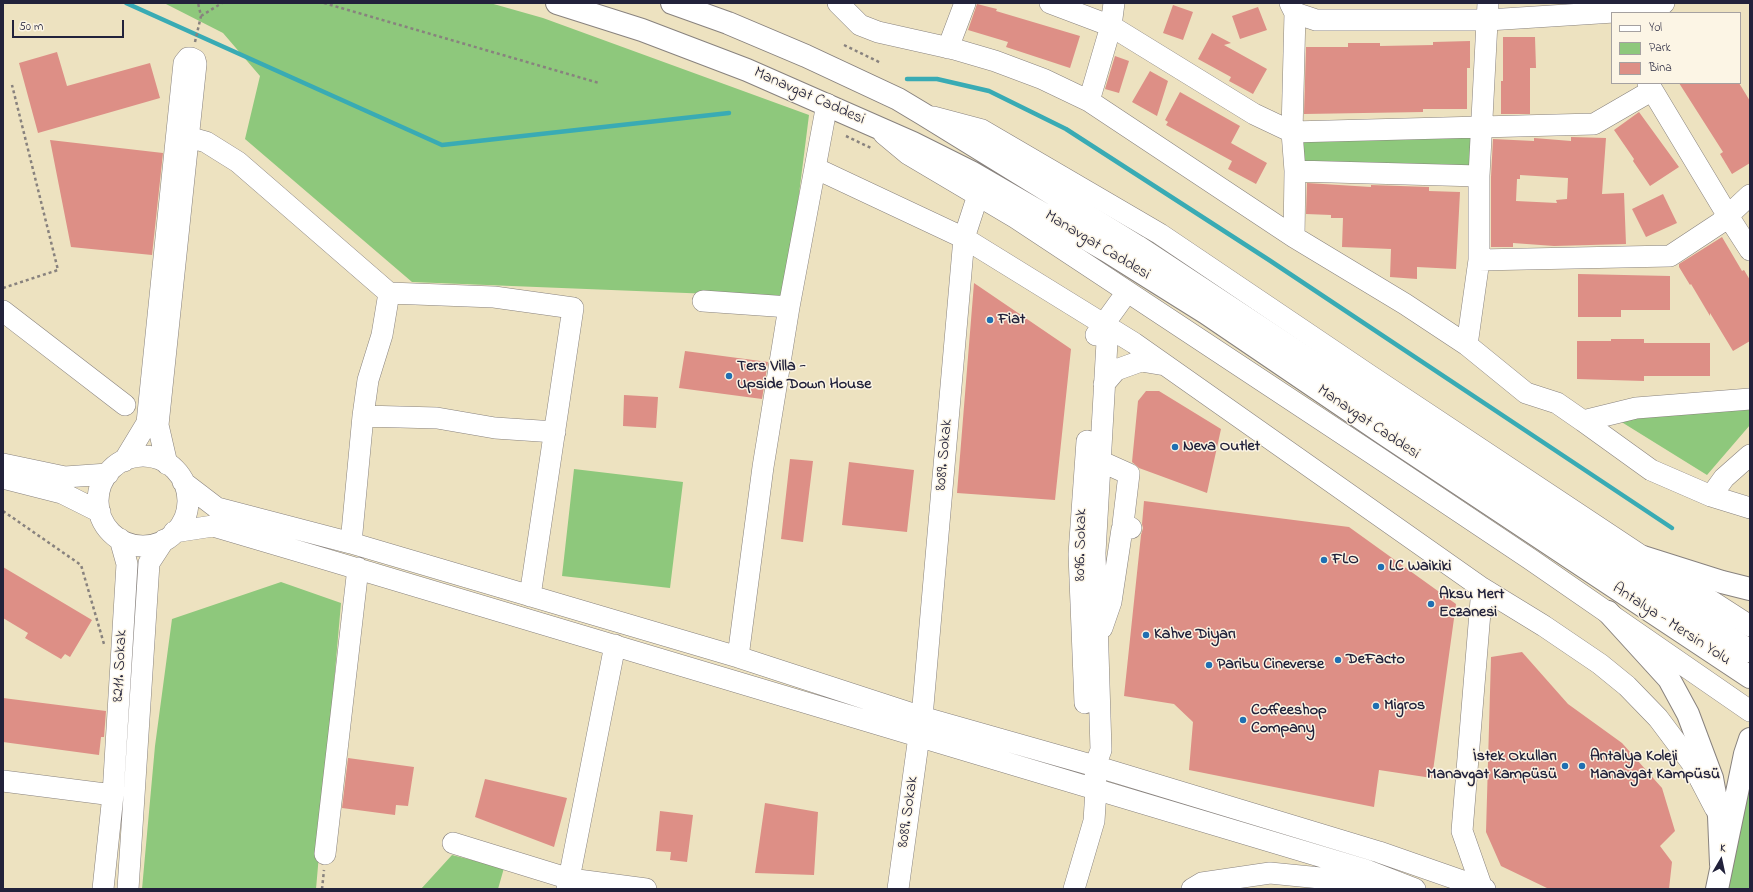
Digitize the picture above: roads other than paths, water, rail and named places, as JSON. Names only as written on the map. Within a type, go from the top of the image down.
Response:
[{"type":"main road","name":"Manavgat Caddesi","points":[[557,3],[642,30],[747,70],[827,104],[971,172],[1113,255],[1206,313],[1592,573]]},
{"type":"main road","name":"Manavgat Caddesi","points":[[672,3],[728,23],[806,56],[898,99],[1137,246],[1605,556]]},
{"type":"main road","name":"Antalya - Mersin Yolu","points":[[1605,556],[1750,652]]},
{"type":"main road","points":[[1643,557],[1722,582],[1750,589]]},
{"type":"main road","name":"Antalya - Mersin Yolu","points":[[1592,573],[1750,677]]},
{"type":"main road","points":[[1608,612],[1669,678],[1688,714],[1712,778],[1719,816],[1721,864]]},
{"type":"main road","points":[[1717,889],[1744,754],[1750,739]]},
{"type":"street","points":[[838,3],[860,25],[878,32],[948,48],[995,61],[1042,79],[1089,101],[1294,237],[1405,304],[1467,345],[1526,393],[1557,403],[1583,420],[1651,470],[1711,496],[1750,508]]},
{"type":"street","points":[[948,48],[965,3]]},
{"type":"street","points":[[1050,3],[1111,26],[1254,114],[1292,132],[1594,124],[1650,87],[1750,250]]},
{"type":"street","points":[[1089,101],[1111,26],[1114,3]]},
{"type":"street","points":[[1294,237],[1295,171],[1292,132],[1293,8],[1316,20],[1488,11],[1614,9],[1664,3]]},
{"type":"street","points":[[1467,345],[1479,260],[1479,176],[1488,11]]},
{"type":"street","points":[[124,461],[147,423],[184,63],[188,58],[191,58],[195,60],[196,64],[158,425],[167,464]]},
{"type":"street","points":[[738,657],[763,467],[789,307],[827,104]]},
{"type":"street","points":[[923,114],[982,130],[1160,234],[1369,375],[1643,557],[1750,626]]},
{"type":"street","points":[[872,125],[908,154],[1016,218],[1380,458],[1608,612],[1750,711]]},
{"type":"street","points":[[188,137],[206,142],[238,162],[389,293],[494,297],[573,308],[530,596]]},
{"type":"street","points":[[815,168],[964,238],[1104,325],[1166,366],[1482,588],[1593,660],[1627,686],[1658,718],[1691,762],[1719,816]]},
{"type":"street","points":[[1295,171],[1479,176]]},
{"type":"street","points":[[1479,260],[1670,256],[1728,216],[1750,195]]},
{"type":"street","name":"8089. Sokak","points":[[898,889],[921,726],[964,238],[978,196]]},
{"type":"street","name":"8096. Sokak","points":[[1095,766],[1087,750],[1079,554],[1094,337],[1127,292]]},
{"type":"street","points":[[351,543],[363,416],[368,380],[382,335],[389,293]]},
{"type":"street","points":[[703,301],[789,307]]},
{"type":"street","points":[[3,311],[125,405]]},
{"type":"street","name":"8096. Sokak","points":[[1074,889],[1094,822],[1096,790],[1095,766],[1101,750],[1095,553],[1107,342],[1104,325]]},
{"type":"street","points":[[1104,384],[1116,370],[1141,361],[1166,366]]},
{"type":"street","points":[[1583,420],[1636,408],[1750,399]]},
{"type":"street","points":[[363,416],[437,418],[494,428],[555,432]]},
{"type":"street","points":[[1711,496],[1724,478],[1750,455]]},
{"type":"street","points":[[143,456],[157,459],[167,464],[179,475],[186,487],[188,501],[186,515],[179,528],[157,544],[142,546],[126,543],[113,535],[103,523],[100,512],[98,493],[104,478],[114,466],[124,461],[143,456]]},
{"type":"street","points":[[1098,640],[1111,602],[1122,529],[1131,528],[1123,524],[1128,474],[1100,461]]},
{"type":"street","points":[[3,464],[65,477],[108,474]]},
{"type":"street","points":[[3,478],[62,494],[100,512]]},
{"type":"street","points":[[183,482],[217,508],[351,543],[738,657],[1096,790],[1366,870],[1415,889]]},
{"type":"street","points":[[128,889],[149,563],[169,536],[213,526],[615,645],[921,726],[1095,766],[1379,852],[1483,888]]},
{"type":"street","name":"8211. Sokak","points":[[103,889],[113,795],[127,564],[120,539]]},
{"type":"street","points":[[325,854],[358,568]]},
{"type":"street","points":[[1482,588],[1462,831],[1483,888]]},
{"type":"street","points":[[569,884],[615,645]]},
{"type":"street","points":[[3,781],[113,795]]},
{"type":"street","points":[[453,843],[569,884],[646,889]]},
{"type":"street","points":[[1192,889],[1202,883],[1270,873],[1351,881],[1387,889]]},
{"type":"waterway","points":[[126,3],[442,145],[729,113]]},
{"type":"waterway","points":[[907,79],[937,79],[989,91],[1066,129],[1269,260],[1672,528]]},
{"type":"place","name":"Fiat","points":[[990,320]]},
{"type":"place","name":"Ters Villa - Upside Down House","points":[[729,376]]},
{"type":"place","name":"Neva Outlet","points":[[1175,447]]},
{"type":"place","name":"FLO","points":[[1324,560]]},
{"type":"place","name":"LC Waikiki","points":[[1381,567]]},
{"type":"place","name":"Aksu Mert Eczanesi","points":[[1431,604]]},
{"type":"place","name":"Kahve Diyarı","points":[[1146,635]]},
{"type":"place","name":"DeFacto","points":[[1338,660]]},
{"type":"place","name":"Paribu Cineverse","points":[[1209,665]]},
{"type":"place","name":"Migros","points":[[1376,706]]},
{"type":"place","name":"Coffeeshop Company","points":[[1243,720]]},
{"type":"place","name":"İstek Okulları Manavgat Kampüsü","points":[[1565,766]]},
{"type":"place","name":"Antalya Koleji Manavgat Kampüsü","points":[[1582,766]]}]
